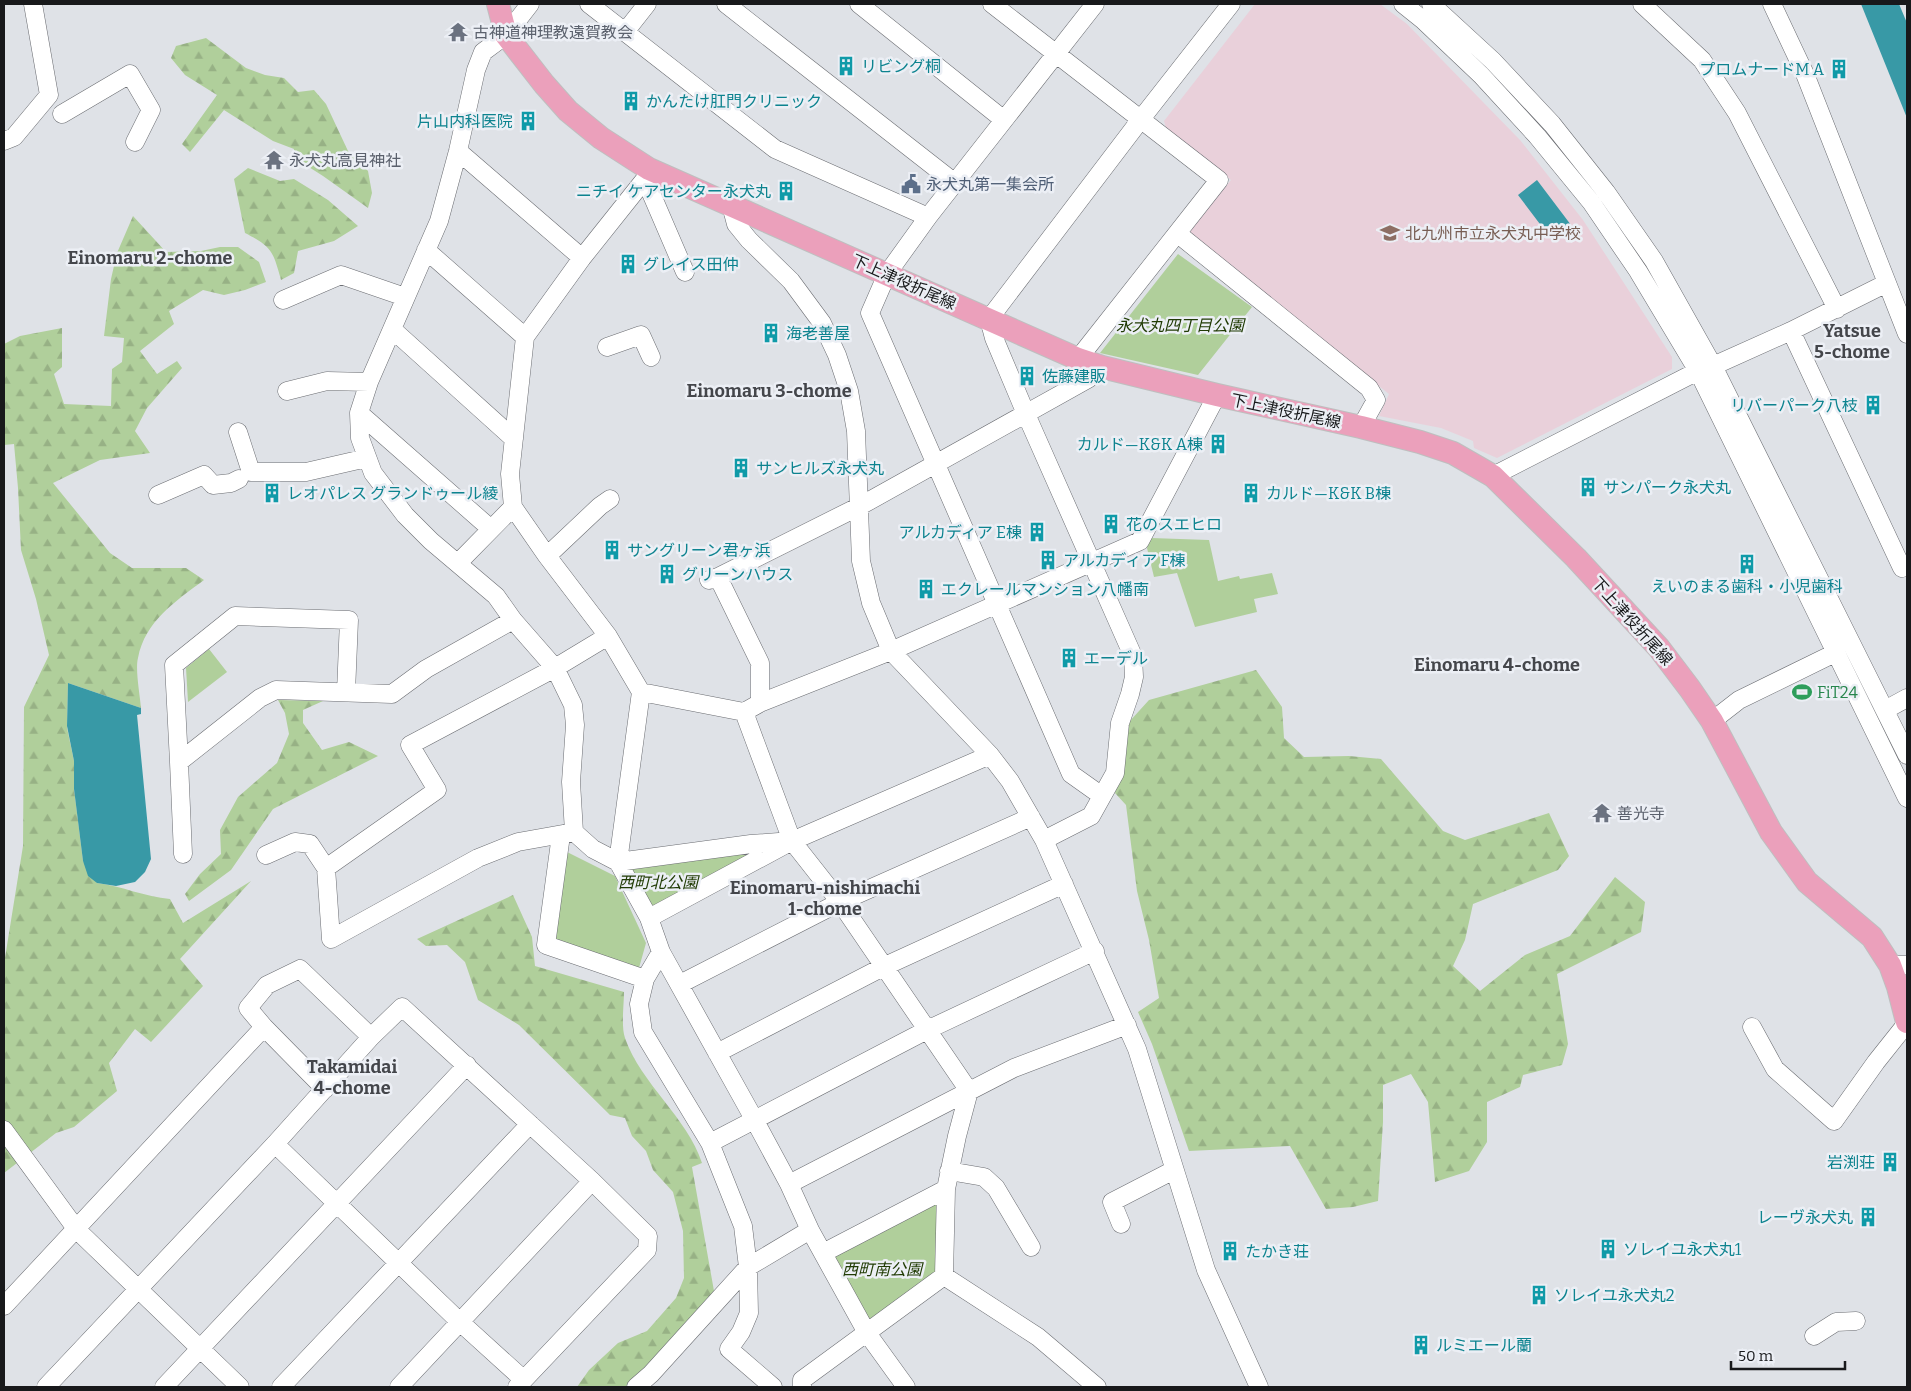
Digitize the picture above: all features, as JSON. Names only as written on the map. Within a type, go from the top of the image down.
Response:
[{"type":"main road","name":"下上津役折尾線","points":[[498,4],[506,35],[544,84],[568,111],[647,174],[731,206],[1078,359],[1217,395],[1420,442],[1453,453],[1493,476],[1576,558],[1659,648],[1712,721],[1772,832],[1807,882],[1872,937],[1899,965],[1898,987],[1907,1022]]},
{"type":"street","points":[[4,140],[14,137],[49,95],[33,4]]},
{"type":"street","points":[[530,4],[506,35],[483,52],[476,70],[458,150],[438,221],[369,382],[359,413],[360,438],[373,473],[405,515],[431,542],[496,596],[513,620],[554,668],[573,705],[575,725],[567,833],[546,945],[644,979]]},
{"type":"street","points":[[589,4],[775,149],[928,217]]},
{"type":"street","points":[[625,32],[648,4]]},
{"type":"street","points":[[726,4],[955,184]]},
{"type":"street","points":[[859,4],[1004,120]]},
{"type":"street","points":[[992,4],[1219,180],[1078,359]]},
{"type":"street","points":[[1096,4],[928,217],[887,274],[870,313],[1071,774],[1102,796]]},
{"type":"street","points":[[1044,840],[1090,816],[1115,773],[1120,723],[1134,677],[1133,656],[1026,414],[994,338],[989,319],[1230,4]]},
{"type":"street","points":[[1403,4],[1423,20],[1481,75],[1537,136],[1592,202],[1706,369],[1907,755]]},
{"type":"street","points":[[1430,4],[1493,61],[1552,124],[1606,192],[1654,261],[1706,369],[1835,653],[1907,798]]},
{"type":"street","points":[[1642,4],[1702,60],[1737,113],[1837,308]]},
{"type":"street","points":[[1772,4],[1805,74],[1907,334]]},
{"type":"street","points":[[62,114],[130,74],[151,110],[135,142]]},
{"type":"street","points":[[458,150],[582,258]]},
{"type":"street","points":[[647,174],[582,258],[525,337],[510,474],[513,507],[547,556],[608,636],[641,692],[618,862],[649,918],[661,952],[789,1184],[810,1230],[867,1333],[906,1387]]},
{"type":"street","points":[[647,174],[685,272]]},
{"type":"street","points":[[731,206],[736,224],[749,240],[791,281],[822,324],[837,355],[849,391],[856,431],[861,562],[871,602],[891,651],[990,755],[1010,781],[1044,840],[1138,1049],[1206,1270],[1259,1387]]},
{"type":"street","points":[[1178,234],[1369,388],[1376,400],[1361,427]]},
{"type":"street","points":[[426,250],[525,337]]},
{"type":"street","points":[[283,300],[341,275],[405,297]]},
{"type":"street","points":[[1493,476],[1706,369],[1791,331],[1887,283]]},
{"type":"street","points":[[392,329],[514,439]]},
{"type":"street","points":[[1791,331],[1902,568],[1907,565]]},
{"type":"street","points":[[607,347],[640,335],[652,357]]},
{"type":"street","points":[[760,703],[760,663],[714,579],[860,506],[1088,379],[1102,366]]},
{"type":"street","points":[[287,391],[327,381],[369,382]]},
{"type":"street","points":[[641,692],[744,712],[760,703],[891,651],[1140,541],[1217,395]]},
{"type":"street","points":[[359,413],[491,529]]},
{"type":"street","points":[[238,432],[251,472],[306,472],[367,458]]},
{"type":"street","points":[[158,495],[204,475],[213,485],[231,483],[239,479]]},
{"type":"street","points":[[547,556],[600,506],[610,499]]},
{"type":"street","points":[[458,563],[513,507]]},
{"type":"street","points":[[184,854],[174,665],[235,616],[349,620],[346,692]]},
{"type":"street","points":[[179,762],[260,698],[276,690],[392,694],[426,669],[513,620]]},
{"type":"street","points":[[326,868],[437,790],[410,744],[554,668],[608,636]]},
{"type":"street","points":[[1712,721],[1739,700],[1835,653]]},
{"type":"street","points":[[1885,710],[1907,698]]},
{"type":"street","points":[[744,712],[792,840],[840,902],[969,1091],[946,1189],[944,1276]]},
{"type":"street","points":[[649,918],[792,840],[990,755]]},
{"type":"street","points":[[680,984],[840,902],[1031,817]]},
{"type":"street","points":[[266,855],[295,842],[310,844],[326,868],[331,938],[478,858],[518,842],[567,833],[592,849],[618,862],[792,840]]},
{"type":"street","points":[[717,1053],[884,967],[1064,884]]},
{"type":"street","points":[[710,1143],[927,1030],[1095,951]]},
{"type":"street","points":[[661,952],[644,979],[639,1004],[643,1032],[710,1143],[743,1226],[748,1267],[749,1313],[741,1332],[730,1349],[773,1387]]},
{"type":"street","points":[[325,1089],[248,1008],[267,985],[300,969],[371,1037]]},
{"type":"street","points":[[46,1387],[275,1144],[371,1037],[402,1007],[592,1181],[648,1236],[647,1250],[520,1384],[460,1322],[275,1144]]},
{"type":"street","points":[[1752,1027],[1775,1069],[1834,1121],[1907,1022]]},
{"type":"street","points":[[789,1184],[1014,1068],[1127,1025]]},
{"type":"street","points":[[4,1306],[77,1230],[264,1027]]},
{"type":"street","points":[[164,1387],[467,1065]]},
{"type":"street","points":[[281,1387],[530,1124]]},
{"type":"street","points":[[4,1130],[77,1230],[240,1387]]},
{"type":"street","points":[[1121,1224],[1112,1202],[1174,1170]]},
{"type":"street","points":[[949,1172],[984,1177],[996,1188],[1030,1247]]},
{"type":"street","points":[[399,1387],[592,1181]]},
{"type":"street","points":[[824,1254],[946,1189]]},
{"type":"street","points":[[636,1387],[652,1374],[748,1267],[810,1230]]},
{"type":"street","points":[[802,1387],[802,1380],[944,1276]]},
{"type":"street","points":[[944,1276],[1038,1337],[1097,1387]]},
{"type":"street","points":[[1814,1336],[1836,1322],[1856,1321]]},
{"type":"shaded area","name":"北九州市立永犬丸中学校","points":[[1255,4],[1380,4],[1407,24],[1520,140],[1583,220],[1672,357],[1672,369],[1497,458],[1474,448],[1473,441],[1441,428],[1379,416],[1389,394],[1189,237],[1190,230],[1231,180],[1166,128],[1164,121]]},
{"type":"green space","points":[[206,38],[246,68],[265,75],[284,78],[298,92],[314,90],[326,104],[348,151],[368,171],[372,193],[368,208],[293,157],[294,149],[273,141],[224,110],[190,152],[182,144],[217,95],[185,75],[171,58],[176,46]]},
{"type":"green space","points":[[248,168],[280,181],[294,179],[328,200],[358,226],[334,241],[298,251],[294,273],[281,280],[276,262],[270,251],[261,242],[245,233],[234,179]]},
{"type":"green space","points":[[133,216],[166,252],[238,247],[259,262],[266,282],[224,295],[203,290],[169,311],[174,324],[140,351],[157,374],[177,361],[182,368],[147,408],[135,431],[150,453],[100,460],[53,483],[110,553],[132,568],[186,568],[204,580],[163,613],[147,633],[137,663],[141,708],[68,683],[67,728],[74,761],[74,789],[83,861],[97,883],[170,899],[183,923],[251,881],[180,959],[203,986],[151,1042],[135,1029],[109,1063],[117,1091],[74,1127],[56,1133],[4,1173],[4,964],[23,846],[24,707],[49,655],[36,599],[21,550],[14,444],[4,445],[4,344],[20,336],[62,328],[62,367],[54,374],[64,404],[111,406],[112,369],[122,362],[124,338],[104,336],[111,279],[117,253]]},
{"type":"green space","name":"永犬丸四丁目公園","points":[[1178,254],[1252,307],[1198,375],[1100,353]]},
{"type":"green space","points":[[1151,538],[1209,540],[1218,581],[1239,576],[1240,579],[1272,573],[1278,594],[1254,599],[1257,612],[1195,627],[1177,573],[1154,577],[1147,548]]},
{"type":"green space","points":[[209,649],[227,672],[188,702],[186,668]]},
{"type":"green space","points":[[1256,670],[1282,707],[1284,738],[1304,757],[1349,756],[1381,759],[1443,831],[1465,840],[1549,813],[1569,856],[1558,870],[1473,904],[1465,940],[1453,966],[1480,991],[1525,955],[1570,936],[1615,877],[1645,902],[1641,932],[1557,974],[1568,1044],[1562,1065],[1523,1075],[1520,1087],[1487,1102],[1487,1142],[1469,1171],[1435,1182],[1428,1102],[1411,1074],[1383,1085],[1383,1122],[1378,1201],[1353,1207],[1326,1209],[1290,1146],[1189,1151],[1152,1044],[1138,1012],[1159,998],[1149,940],[1137,891],[1126,805],[1115,793],[1129,722],[1149,700]]},
{"type":"green space","points":[[278,700],[323,701],[303,710],[303,723],[322,750],[349,742],[378,756],[273,809],[231,870],[189,901],[185,894],[200,874],[221,854],[220,830],[238,797],[277,763],[289,734],[285,713]]},
{"type":"green space","name":"西町北公園","points":[[759,851],[651,908],[628,865]]},
{"type":"green space","points":[[567,852],[615,876],[646,943],[639,968],[555,941]]},
{"type":"green space","points":[[513,895],[532,937],[535,966],[624,992],[624,1033],[632,1055],[652,1086],[686,1131],[702,1163],[692,1167],[714,1291],[692,1320],[625,1387],[577,1387],[589,1370],[618,1343],[647,1331],[676,1298],[684,1278],[683,1231],[673,1192],[653,1170],[646,1151],[632,1136],[625,1118],[610,1115],[519,1025],[478,1000],[465,962],[447,945],[426,946],[417,939]]},
{"type":"green space","name":"西町南公園","points":[[942,1201],[941,1271],[869,1321],[832,1256]]},
{"type":"water","points":[[1861,4],[1899,4],[1907,23],[1907,118]]},
{"type":"water","points":[[1537,180],[1571,225],[1552,240],[1518,195]]},
{"type":"water","points":[[68,683],[141,708],[141,714],[137,715],[151,859],[145,872],[135,882],[116,886],[97,883],[88,876],[83,861],[74,789],[74,761],[67,726]]},
{"type":"place","name":"古神道神理教遠賀教会","points":[[458,32]]},
{"type":"place","name":"リビング桐","points":[[846,66]]},
{"type":"place","name":"プロムナードM A","points":[[1839,69]]},
{"type":"place","name":"かんたけ肛門クリニック","points":[[631,101]]},
{"type":"place","name":"片山内科医院","points":[[528,121]]},
{"type":"place","name":"永犬丸高見神社","points":[[274,160]]},
{"type":"place","name":"永犬丸第一集会所","points":[[911,184]]},
{"type":"place","name":"ニチイ ケアセンター永犬丸","points":[[786,191]]},
{"type":"place","name":"北九州市立永犬丸中学校","points":[[1390,233]]},
{"type":"place","name":"グレイス田仲","points":[[628,264]]},
{"type":"place","name":"海老善屋","points":[[771,333]]},
{"type":"place","name":"佐藤建販","points":[[1027,376]]},
{"type":"place","name":"リバーパーク八枝","points":[[1873,405]]},
{"type":"place","name":"カルド―K&K A棟","points":[[1218,444]]},
{"type":"place","name":"サンヒルズ永犬丸","points":[[741,468]]},
{"type":"place","name":"サンパーク永犬丸","points":[[1588,487]]},
{"type":"place","name":"レオパレス グランドゥール綾","points":[[272,493]]},
{"type":"place","name":"カルド―K&K B棟","points":[[1251,493]]},
{"type":"place","name":"花のスエヒロ","points":[[1111,524]]},
{"type":"place","name":"アルカディア E棟","points":[[1037,532]]},
{"type":"place","name":"サングリーン君ヶ浜","points":[[612,550]]},
{"type":"place","name":"アルカディア F棟","points":[[1048,560]]},
{"type":"place","name":"えいのまる歯科・小児歯科","points":[[1747,564]]},
{"type":"place","name":"グリーンハウス","points":[[667,574]]},
{"type":"place","name":"エクレールマンション八幡南","points":[[926,589]]},
{"type":"place","name":"エーデル","points":[[1069,658]]},
{"type":"place","name":"FiT24","points":[[1802,692]]},
{"type":"place","name":"善光寺","points":[[1602,813]]},
{"type":"place","name":"岩渕荘","points":[[1890,1162]]},
{"type":"place","name":"レーヴ永犬丸","points":[[1868,1217]]},
{"type":"place","name":"ソレイユ永犬丸1","points":[[1608,1249]]},
{"type":"place","name":"たかき荘","points":[[1230,1251]]},
{"type":"place","name":"ソレイユ永犬丸2","points":[[1539,1295]]},
{"type":"place","name":"ルミエール蘭","points":[[1421,1345]]},
{"type":"district","name":"Einomaru 2-chome","points":[[150,258]]},
{"type":"district","name":"Yatsue 5-chome","points":[[1852,341]]},
{"type":"district","name":"Einomaru 3-chome","points":[[769,391]]},
{"type":"district","name":"Einomaru 4-chome","points":[[1497,665]]},
{"type":"district","name":"Einomaru-nishimachi 1-chome","points":[[825,898]]},
{"type":"district","name":"Takamidai 4-chome","points":[[352,1077]]}]
